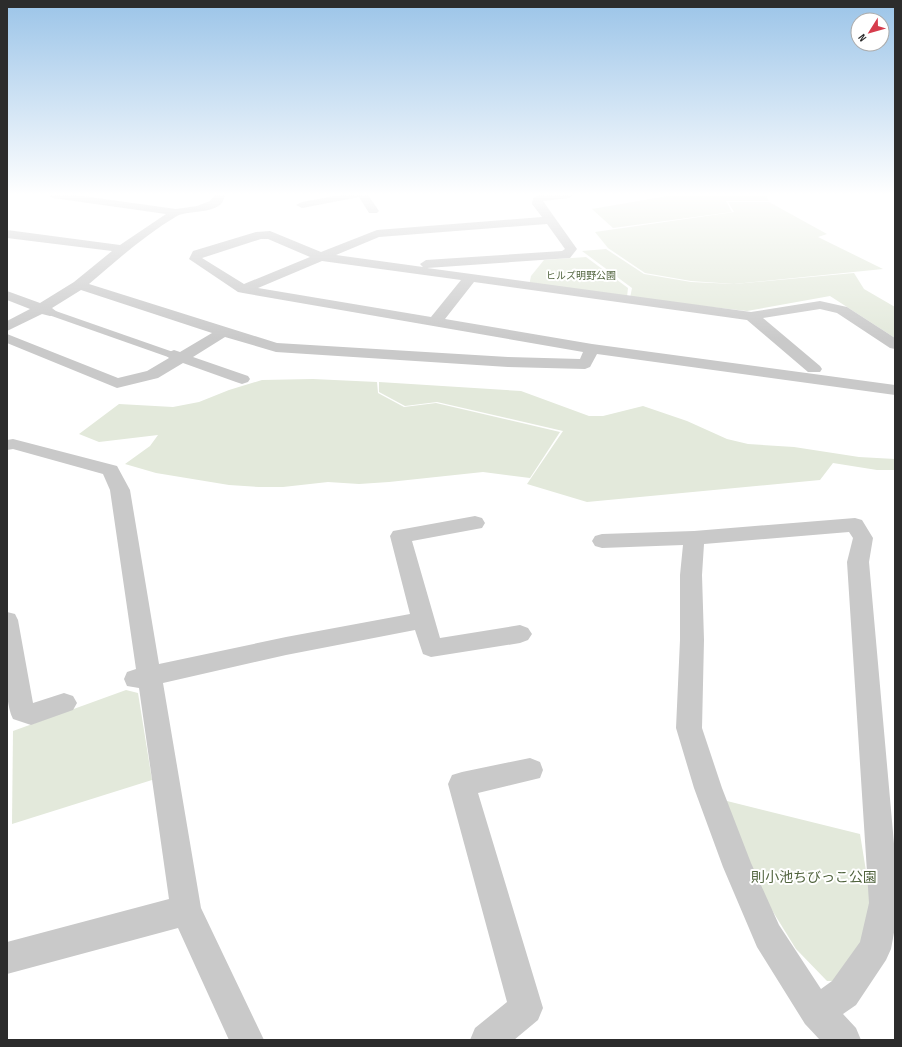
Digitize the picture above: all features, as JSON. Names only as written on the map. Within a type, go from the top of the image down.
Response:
[{"type":"street","points":[[78,244],[122,250]]},
{"type":"street","points":[[7,328],[46,311],[131,244]]},
{"type":"street","points":[[231,244],[197,254],[195,259],[243,289],[592,349],[895,390]]},
{"type":"street","points":[[291,244],[321,257],[469,279],[751,316],[820,304],[842,310],[895,346]]},
{"type":"street","points":[[243,289],[354,244]]},
{"type":"street","points":[[392,268],[414,265],[566,255],[571,249],[567,244]]},
{"type":"street","points":[[435,322],[469,279]]},
{"type":"street","points":[[79,285],[224,332],[276,347],[508,362],[585,364],[592,349]]},
{"type":"street","points":[[7,295],[46,311],[242,378]]},
{"type":"street","points":[[751,316],[814,369]]},
{"type":"street","points":[[7,338],[117,383],[152,375],[177,356],[224,332]]},
{"type":"street","points":[[7,445],[13,444],[110,470],[120,490],[142,677],[186,910],[247,1040]]},
{"type":"street","points":[[475,523],[400,536],[431,648],[520,634]]},
{"type":"street","points":[[602,541],[694,538],[855,526],[862,538],[858,562],[884,903],[875,949],[844,993],[817,1012]]},
{"type":"street","points":[[694,538],[691,576],[692,640],[689,728],[708,788],[738,867],[768,936],[817,1012],[844,1040]]},
{"type":"street","points":[[7,620],[22,712],[31,714],[64,703]]},
{"type":"street","points":[[142,677],[286,646],[423,620]]},
{"type":"street","points":[[487,1040],[526,1008],[462,784],[530,770]]},
{"type":"street","points":[[7,958],[186,910]]},
{"type":"green space","points":[[605,244],[832,244],[883,269],[734,284],[691,281],[645,273],[608,248]]},
{"type":"green space","points":[[606,249],[644,274],[691,282],[734,284],[854,273],[864,289],[895,307],[895,338],[830,296],[747,311],[630,298],[632,288],[582,251]]},
{"type":"green space","name":"ヒルズ明野公園","points":[[586,257],[628,288],[627,297],[529,286],[531,276],[544,260]]},
{"type":"green space","points":[[313,379],[377,382],[378,393],[404,407],[436,403],[560,432],[530,478],[483,472],[389,482],[359,484],[328,482],[283,487],[229,485],[156,473],[125,464],[150,446],[158,435],[99,442],[79,434],[119,404],[173,407],[199,402],[229,390],[262,380]]},
{"type":"green space","points":[[379,382],[521,391],[589,416],[603,416],[643,406],[687,421],[727,439],[748,444],[794,447],[859,457],[895,459],[895,470],[877,470],[833,463],[820,480],[587,502],[527,484],[563,431],[437,402],[405,406],[379,392]]},
{"type":"green space","points":[[126,690],[138,693],[152,780],[12,824],[13,731]]},
{"type":"green space","name":"則小池ちびっこ公園","points":[[723,800],[860,834],[872,908],[860,946],[838,981],[827,981],[796,949],[762,894]]}]
